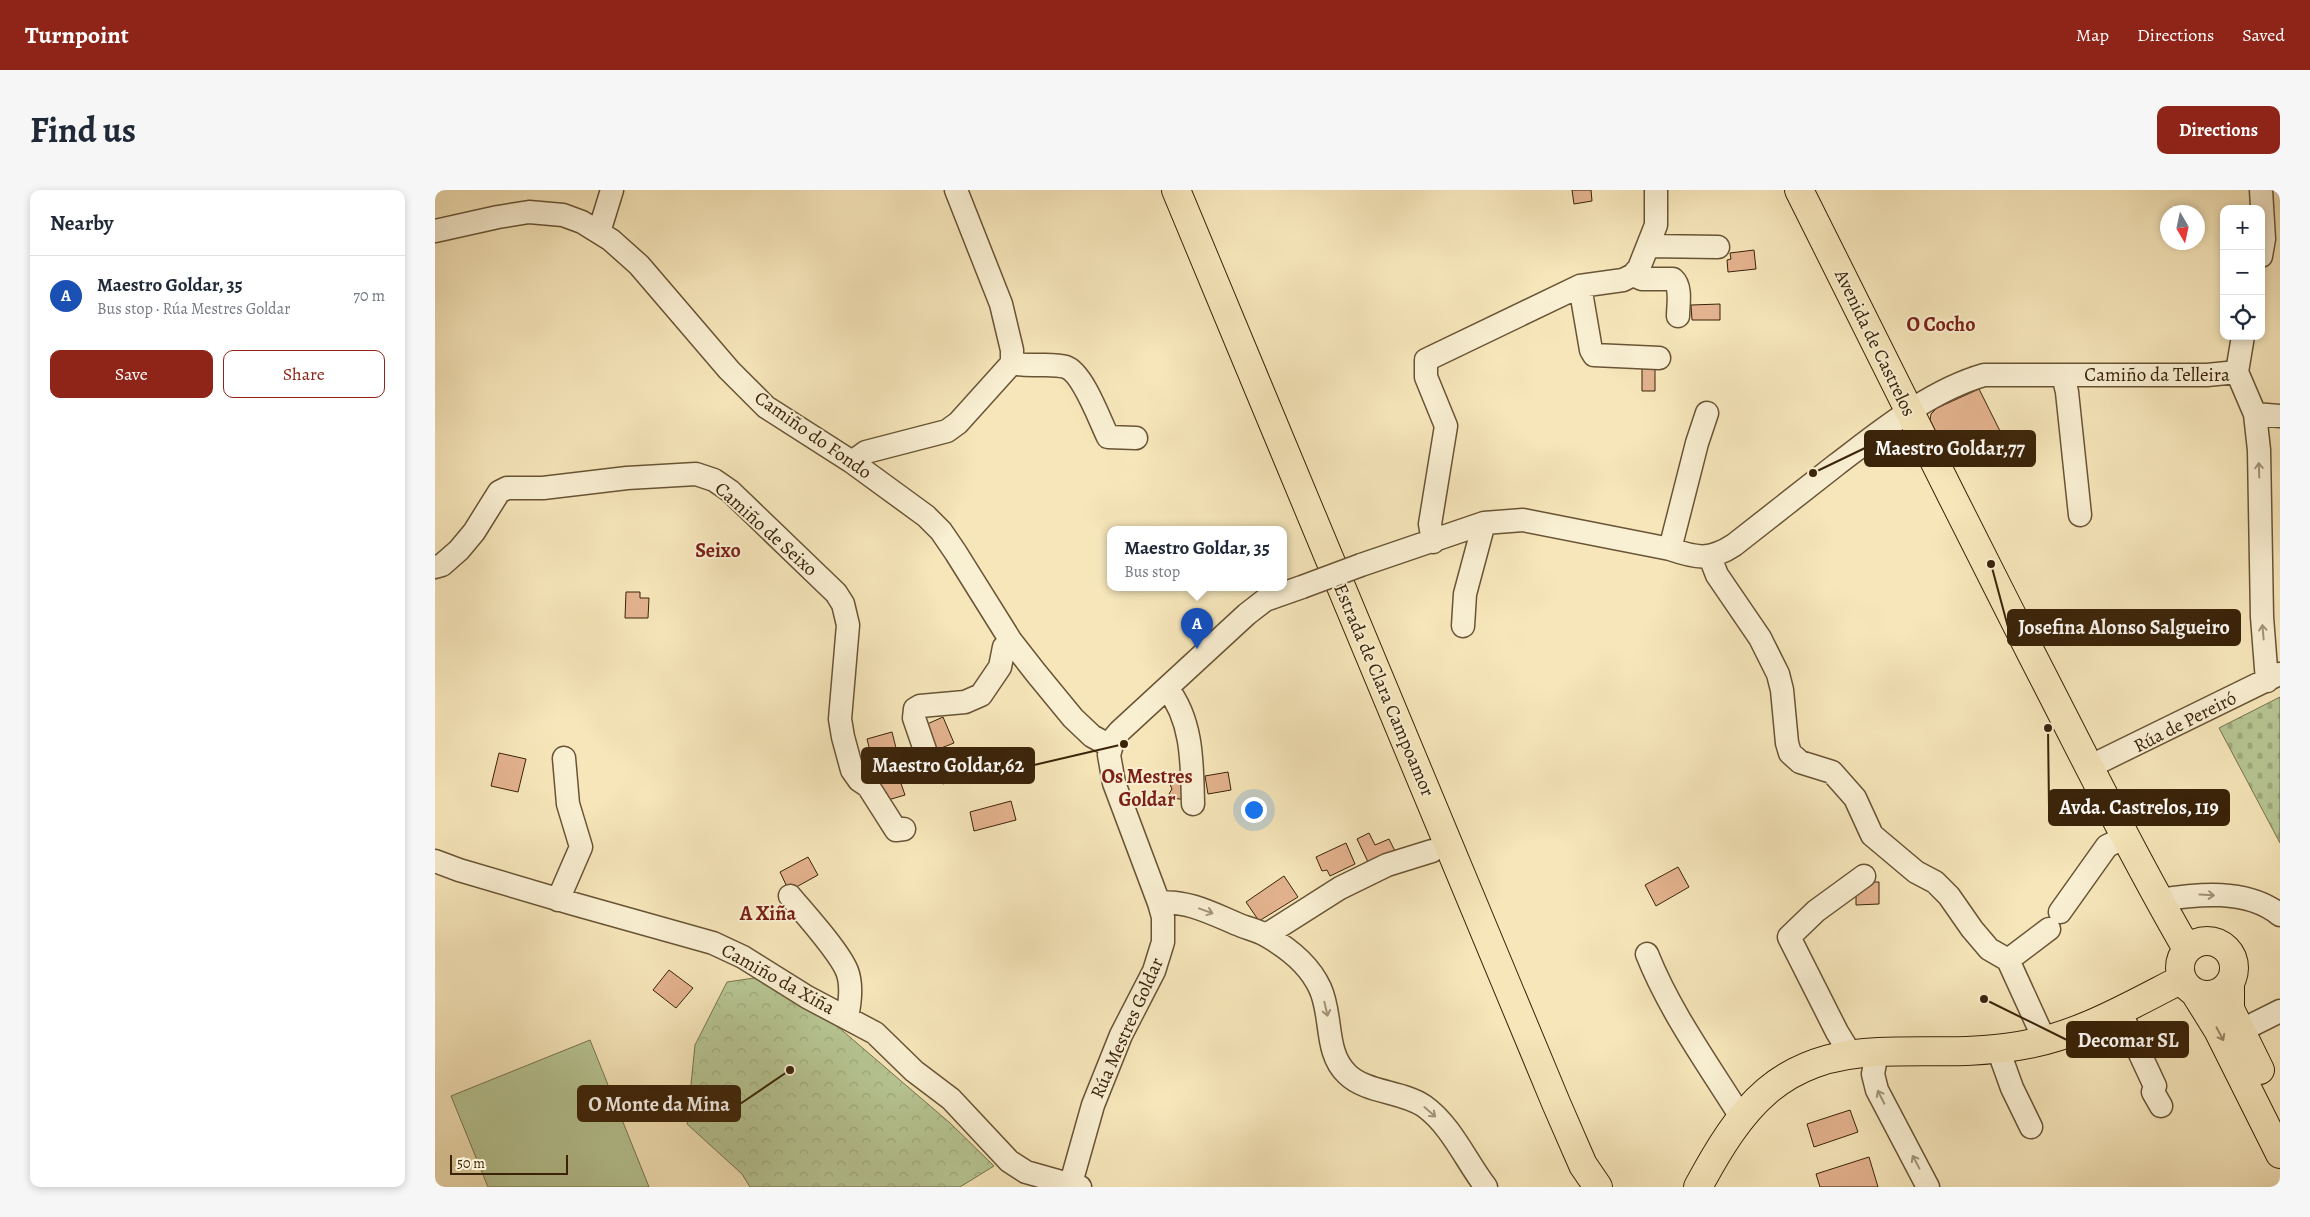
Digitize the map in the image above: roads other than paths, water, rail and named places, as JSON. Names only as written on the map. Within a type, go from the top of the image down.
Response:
[{"type":"main road","name":"Estrada de Clara Campoamor","points":[[1159,190],[1432,851],[1551,1134],[1578,1187]]},
{"type":"main road","name":"Estrada de Clara Campoamor","points":[[1176,190],[1555,1103],[1583,1165],[1598,1187]]},
{"type":"main road","name":"Avenida de Castrelos","points":[[1799,190],[2089,767],[2159,900],[2187,948]]},
{"type":"main road","points":[[1698,1187],[1717,1152],[1741,1117],[1775,1083],[1791,1074],[1826,1061],[1864,1053],[1964,1052],[1998,1049],[2045,1041],[2083,1028],[2120,1011],[2188,986],[2214,994],[2223,990],[2233,976],[2233,960],[2224,946],[2209,940],[2193,944],[2187,948],[2180,963],[2188,986],[2207,1009],[2280,1154]]},
{"type":"main road","points":[[2229,983],[2230,1009],[2280,1111]]},
{"type":"street","points":[[599,232],[612,190]]},
{"type":"street","points":[[852,462],[866,452],[947,432],[958,423],[1012,363],[1012,350],[1001,304],[956,190]]},
{"type":"street","points":[[1433,542],[1430,524],[1447,426],[1426,377],[1426,360],[1579,286],[1623,280],[1633,275],[1639,268],[1656,225],[1656,190]]},
{"type":"street","points":[[2261,190],[2262,250]]},
{"type":"street","name":"Camiño do Fondo","points":[[435,231],[529,212],[563,215],[582,222],[599,232],[639,265],[729,370],[766,407],[852,462],[926,516],[941,531],[1011,641],[1073,718],[1092,736],[1110,746]]},
{"type":"street","points":[[1648,246],[1718,247]]},
{"type":"street","points":[[1633,275],[1642,279],[1673,279],[1679,287],[1678,316]]},
{"type":"street","points":[[1579,286],[1591,350],[1594,355],[1659,358]]},
{"type":"street","points":[[2237,372],[2242,340]]},
{"type":"street","points":[[1012,363],[1024,367],[1067,368],[1078,376],[1108,437],[1136,438]]},
{"type":"street","name":"Camiño da Telleira","points":[[1909,412],[1984,375],[2207,375],[2237,372],[2255,414],[2259,450],[2262,617],[2274,677]]},
{"type":"street","name":"Camiño da Telleira","points":[[2063,375],[2067,392],[2080,515]]},
{"type":"street","points":[[1110,746],[1119,730],[1265,600],[1361,564],[1433,542],[1457,531],[1485,523],[1523,520],[1670,549],[1692,557],[1710,557],[1734,545],[1881,430],[1909,412]]},
{"type":"street","points":[[1670,549],[1697,443],[1707,413]]},
{"type":"street","points":[[2255,414],[2280,416]]},
{"type":"street","name":"Camiño de Seixo","points":[[435,567],[442,565],[459,550],[499,492],[507,488],[543,488],[627,478],[696,474],[714,480],[730,491],[836,593],[843,604],[848,625],[840,720],[852,770],[859,780],[867,786],[896,830],[904,829]]},
{"type":"street","points":[[1463,626],[1465,594],[1485,523]]},
{"type":"street","points":[[1710,557],[1717,574],[1760,638],[1778,674],[1782,690],[1787,743],[1790,753],[1800,762],[1831,772],[1855,798],[1872,836],[1915,872],[1935,882],[1949,896],[1972,929],[1989,949],[2008,960],[2045,1041]]},
{"type":"street","points":[[925,750],[913,718],[915,709],[919,706],[965,702],[981,695],[1000,667],[1004,647],[1011,641]]},
{"type":"street","name":"Rúa de Pereiró","points":[[2089,767],[2274,677]]},
{"type":"street","points":[[1167,688],[1179,704],[1191,751],[1193,804]]},
{"type":"street","name":"Rúa Mestres Goldar","points":[[1076,1185],[1093,1105],[1121,1035],[1161,954],[1164,930],[1159,903],[1114,782],[1109,755],[1110,746]]},
{"type":"street","points":[[558,900],[581,847],[568,804],[564,758]]},
{"type":"street","points":[[2008,960],[2054,920],[2107,846],[2126,837]]},
{"type":"street","points":[[1266,935],[1340,888],[1387,866],[1432,851]]},
{"type":"street","name":"Camiño da Xiña","points":[[435,860],[459,870],[558,900],[713,943],[743,957],[807,997],[875,1033],[914,1071],[951,1099],[1009,1161],[1026,1172],[1076,1185]]},
{"type":"street","points":[[1864,876],[1816,911],[1789,937],[1837,1032],[1864,1053],[1873,1074],[1877,1090],[1928,1187]]},
{"type":"street","points":[[2159,900],[2199,894],[2233,896],[2255,901],[2280,915]]},
{"type":"street","points":[[790,896],[848,972],[850,1003],[847,1017]]},
{"type":"street","points":[[1159,903],[1173,901],[1205,911],[1266,935],[1302,962],[1320,988],[1327,1010],[1334,1054],[1348,1076],[1363,1084],[1422,1105],[1442,1123],[1486,1187]]},
{"type":"street","points":[[1647,954],[1657,978],[1676,1012],[1741,1117]]},
{"type":"street","points":[[2120,1011],[2163,1099]]},
{"type":"street","points":[[2240,1031],[2280,1011]]},
{"type":"street","points":[[1998,1049],[2012,1088],[2031,1127]]},
{"type":"place","name":"Maestro Goldar,77","points":[[1813,473]]},
{"type":"place","name":"Josefina Alonso Salgueiro","points":[[1991,564]]},
{"type":"place","name":"Maestro Goldar, 35","points":[[1197,649]]},
{"type":"place","name":"Avda. Castrelos, 119","points":[[2048,728]]},
{"type":"place","name":"Maestro Goldar,62","points":[[1124,744]]},
{"type":"place","name":"Decomar SL","points":[[1984,999]]},
{"type":"place","name":"O Monte da Mina","points":[[790,1070]]},
{"type":"district","name":"O Cocho","points":[[1941,324]]},
{"type":"district","name":"Seixo","points":[[718,550]]},
{"type":"district","name":"Os Mestres Goldar","points":[[1147,788]]},
{"type":"district","name":"A Xiña","points":[[768,913]]}]
